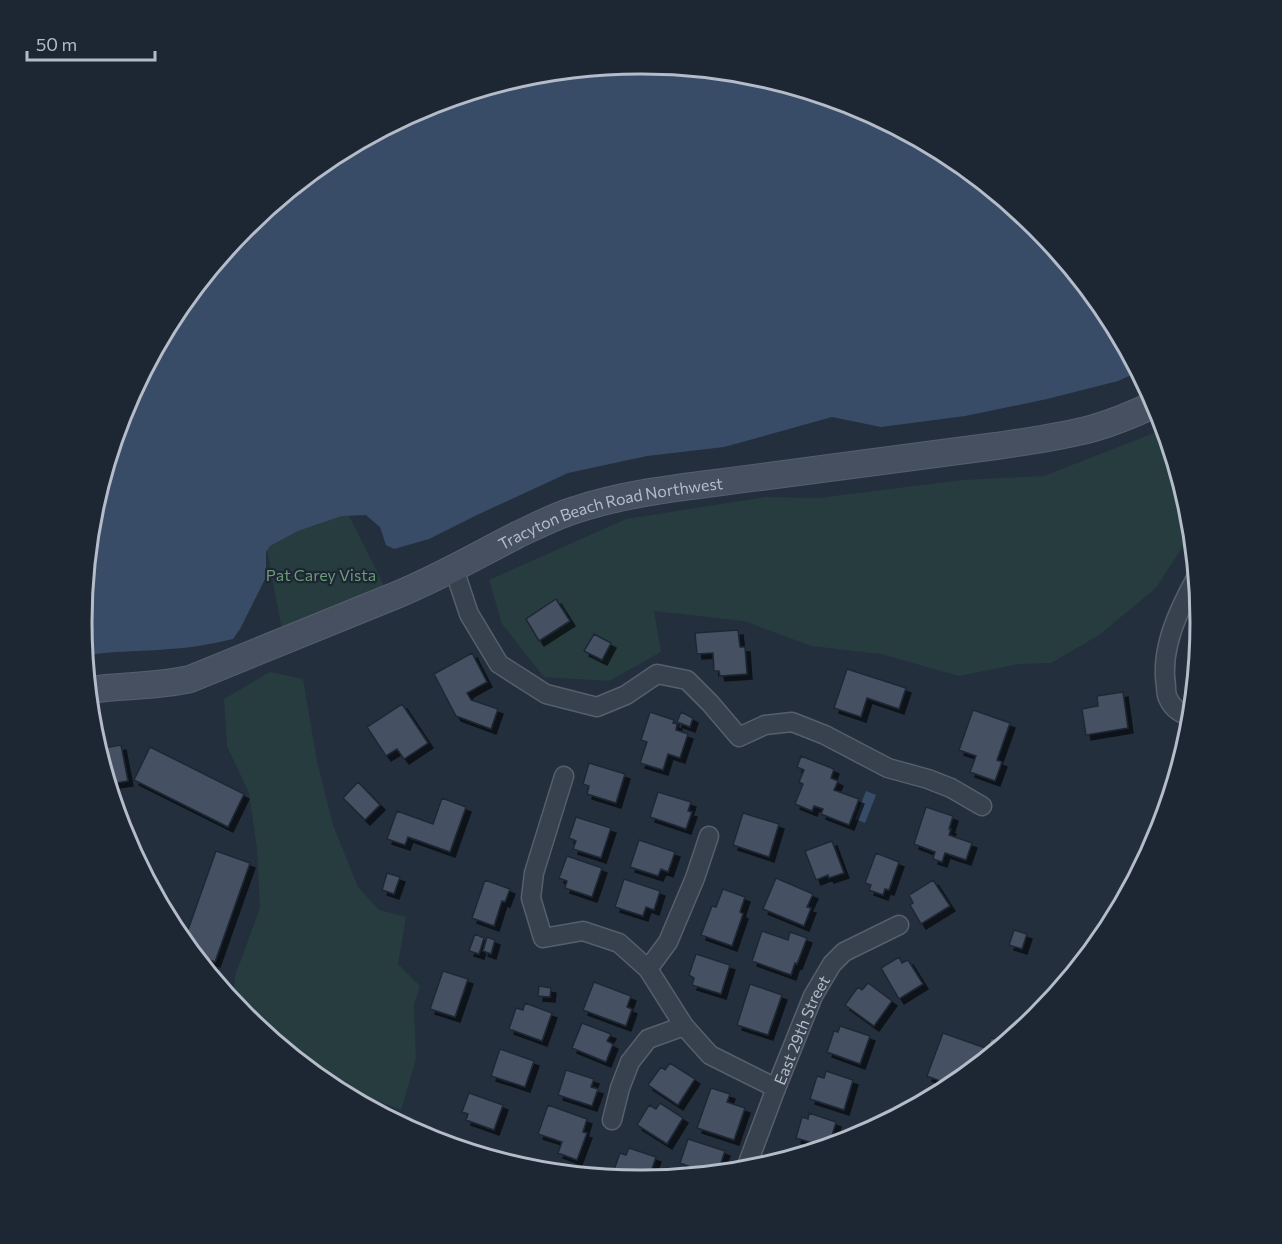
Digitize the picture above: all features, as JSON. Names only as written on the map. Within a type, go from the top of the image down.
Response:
[{"type":"main road","name":"Tracyton Beach Road Northwest","points":[[97,689],[168,684],[190,679],[399,594],[454,569],[542,523],[601,501],[690,486],[1046,438],[1095,428],[1146,408]]},
{"type":"street","points":[[454,569],[469,614],[499,664],[546,694],[597,707],[626,695],[657,674],[687,680],[739,737],[765,725],[792,723],[825,735],[888,768],[951,788],[982,806]]},
{"type":"street","points":[[1182,714],[1168,699],[1164,676],[1168,645],[1176,619],[1188,594]]},
{"type":"street","points":[[564,776],[534,873],[531,898],[543,938],[583,932],[619,943],[648,969],[684,1026],[710,1055],[776,1088]]},
{"type":"street","points":[[648,969],[669,942],[709,836]]},
{"type":"street","name":"East 29th Street","points":[[749,1160],[813,996],[831,963],[844,952],[899,925]]},
{"type":"street","points":[[612,1120],[620,1088],[630,1062],[648,1039],[684,1026]]},
{"type":"green space","points":[[1155,432],[1171,480],[1184,545],[1156,588],[1099,635],[1051,663],[1018,664],[959,676],[881,654],[811,646],[744,621],[654,611],[661,652],[609,681],[544,677],[502,624],[489,580],[626,519],[765,497],[818,498],[962,480],[1044,476]]},
{"type":"green space","name":"Pat Carey Vista","points":[[342,516],[349,516],[390,598],[284,641],[267,550],[270,546],[298,531]]},
{"type":"green space","points":[[270,672],[303,679],[317,761],[333,825],[358,887],[379,910],[406,917],[398,964],[420,986],[414,1004],[416,1059],[401,1110],[365,1096],[336,1078],[279,1034],[234,989],[235,976],[260,908],[257,848],[249,793],[227,746],[224,699]]},
{"type":"water","points":[[641,74],[677,75],[713,78],[783,92],[851,115],[884,130],[946,166],[975,187],[1029,234],[1076,288],[1097,317],[1131,375],[1118,381],[1047,399],[965,416],[881,427],[832,417],[724,447],[647,456],[568,473],[429,539],[394,549],[386,545],[380,527],[366,515],[342,516],[298,531],[270,546],[266,552],[266,577],[233,639],[185,648],[94,655],[92,622],[97,550],[111,480],[134,412],[149,379],[185,317],[206,288],[253,234],[307,187],[336,166],[398,130],[431,115],[499,92],[569,78]]},
{"type":"water","points":[[866,791],[876,795],[865,823],[855,819]]},
{"type":"building","points":[[556,599],[570,621],[539,641],[526,619]]},
{"type":"building","points":[[738,630],[740,647],[745,647],[747,674],[720,676],[719,671],[714,671],[713,653],[697,654],[695,633]]},
{"type":"building","points":[[594,634],[611,643],[602,660],[584,651]]},
{"type":"building","points":[[472,653],[487,682],[467,693],[471,700],[498,709],[491,729],[456,716],[434,674]]},
{"type":"building","points":[[847,669],[906,688],[899,709],[867,698],[861,717],[834,708]]},
{"type":"building","points":[[1123,692],[1128,728],[1086,735],[1082,709],[1098,706],[1097,696]]},
{"type":"building","points":[[402,704],[428,743],[404,759],[397,749],[386,756],[367,727]]},
{"type":"building","points":[[973,710],[1010,723],[997,760],[1002,762],[995,781],[970,772],[976,756],[959,750]]},
{"type":"building","points":[[650,712],[674,720],[673,723],[677,724],[676,730],[688,734],[680,758],[668,754],[663,770],[640,763],[647,742],[641,740]]},
{"type":"building","points":[[681,712],[693,718],[690,727],[677,722]]},
{"type":"building","points":[[121,745],[128,781],[117,783],[107,747]]},
{"type":"building","points":[[150,747],[244,794],[228,827],[134,780]]},
{"type":"building","points":[[801,756],[834,769],[831,778],[838,781],[834,790],[859,799],[849,825],[821,814],[823,809],[814,806],[812,811],[795,804],[803,784],[799,782],[804,770],[797,767]]},
{"type":"building","points":[[589,763],[625,774],[616,803],[587,794],[589,786],[583,784]]},
{"type":"building","points":[[358,782],[380,805],[365,820],[343,798]]},
{"type":"building","points":[[658,792],[691,802],[688,811],[692,812],[686,829],[650,817]]},
{"type":"building","points":[[442,798],[466,807],[450,852],[408,837],[405,845],[387,839],[397,811],[433,824]]},
{"type":"building","points":[[926,807],[953,816],[949,835],[972,843],[966,860],[945,853],[942,862],[933,859],[935,852],[914,844]]},
{"type":"building","points":[[743,813],[779,824],[769,857],[733,845]]},
{"type":"building","points":[[576,817],[611,828],[601,858],[573,849],[576,841],[569,838]]},
{"type":"building","points":[[639,840],[675,852],[668,872],[661,869],[658,876],[630,867]]},
{"type":"building","points":[[832,841],[844,873],[829,878],[828,875],[816,880],[805,851]]},
{"type":"building","points":[[216,851],[250,863],[215,962],[209,960],[188,931]]},
{"type":"building","points":[[876,853],[899,862],[889,890],[885,889],[883,895],[869,890],[871,885],[865,883]]},
{"type":"building","points":[[567,856],[602,868],[592,897],[565,888],[567,881],[559,878]]},
{"type":"building","points":[[387,873],[400,877],[394,894],[382,890]]},
{"type":"building","points":[[776,878],[813,894],[807,907],[811,908],[804,926],[763,909]]},
{"type":"building","points":[[624,879],[660,891],[654,910],[646,907],[643,916],[615,907]]},
{"type":"building","points":[[485,880],[510,889],[505,902],[502,901],[494,926],[472,918]]},
{"type":"building","points":[[933,880],[950,906],[921,924],[910,905],[913,903],[909,895]]},
{"type":"building","points":[[723,889],[745,897],[740,912],[743,914],[732,946],[701,935],[712,906],[716,907]]},
{"type":"building","points":[[1014,930],[1027,934],[1022,949],[1009,945]]},
{"type":"building","points":[[762,931],[788,940],[790,932],[807,938],[791,975],[752,961]]},
{"type":"building","points":[[475,934],[484,938],[479,954],[469,951]]},
{"type":"building","points":[[487,937],[495,940],[491,954],[483,951]]},
{"type":"building","points":[[696,954],[730,965],[721,994],[692,985],[694,978],[689,975]]},
{"type":"building","points":[[899,957],[902,963],[908,960],[923,984],[899,999],[881,968]]},
{"type":"building","points":[[443,971],[468,979],[455,1017],[430,1009]]},
{"type":"building","points":[[594,982],[631,996],[627,1007],[632,1009],[626,1026],[583,1010]]},
{"type":"building","points":[[868,983],[892,1001],[874,1026],[845,1005],[858,987],[862,990]]},
{"type":"building","points":[[750,984],[782,995],[768,1035],[737,1025]]},
{"type":"building","points":[[539,986],[551,988],[550,997],[538,996]]},
{"type":"building","points":[[525,1003],[552,1013],[542,1041],[509,1029],[516,1008],[523,1010]]},
{"type":"building","points":[[582,1023],[611,1034],[607,1041],[613,1044],[606,1062],[572,1048]]},
{"type":"building","points":[[840,1026],[870,1036],[860,1064],[827,1052],[834,1031],[838,1032]]},
{"type":"building","points":[[943,1033],[986,1048],[941,1081],[927,1076]]},
{"type":"building","points":[[991,1038],[997,1039],[988,1046]]},
{"type":"building","points":[[500,1049],[534,1061],[525,1087],[491,1076]]},
{"type":"building","points":[[670,1063],[695,1079],[678,1105],[648,1085],[661,1067],[665,1070]]},
{"type":"building","points":[[566,1070],[594,1079],[591,1087],[598,1089],[592,1106],[558,1095]]},
{"type":"building","points":[[826,1071],[853,1080],[844,1110],[810,1099],[817,1076],[824,1078]]},
{"type":"building","points":[[711,1088],[730,1094],[727,1102],[745,1108],[734,1140],[697,1128]]},
{"type":"building","points":[[469,1093],[503,1105],[494,1130],[466,1120],[468,1114],[462,1112]]},
{"type":"building","points":[[660,1103],[683,1118],[667,1144],[637,1125],[649,1105],[656,1109]]},
{"type":"building","points":[[548,1105],[587,1119],[583,1132],[587,1133],[577,1160],[558,1153],[562,1142],[538,1134]]},
{"type":"building","points":[[809,1113],[836,1122],[832,1136],[812,1143],[796,1138],[802,1117],[808,1119]]},
{"type":"building","points":[[688,1139],[725,1151],[720,1165],[693,1168],[680,1163]]},
{"type":"building","points":[[629,1148],[656,1157],[652,1170],[614,1169],[620,1153],[626,1155]]}]
